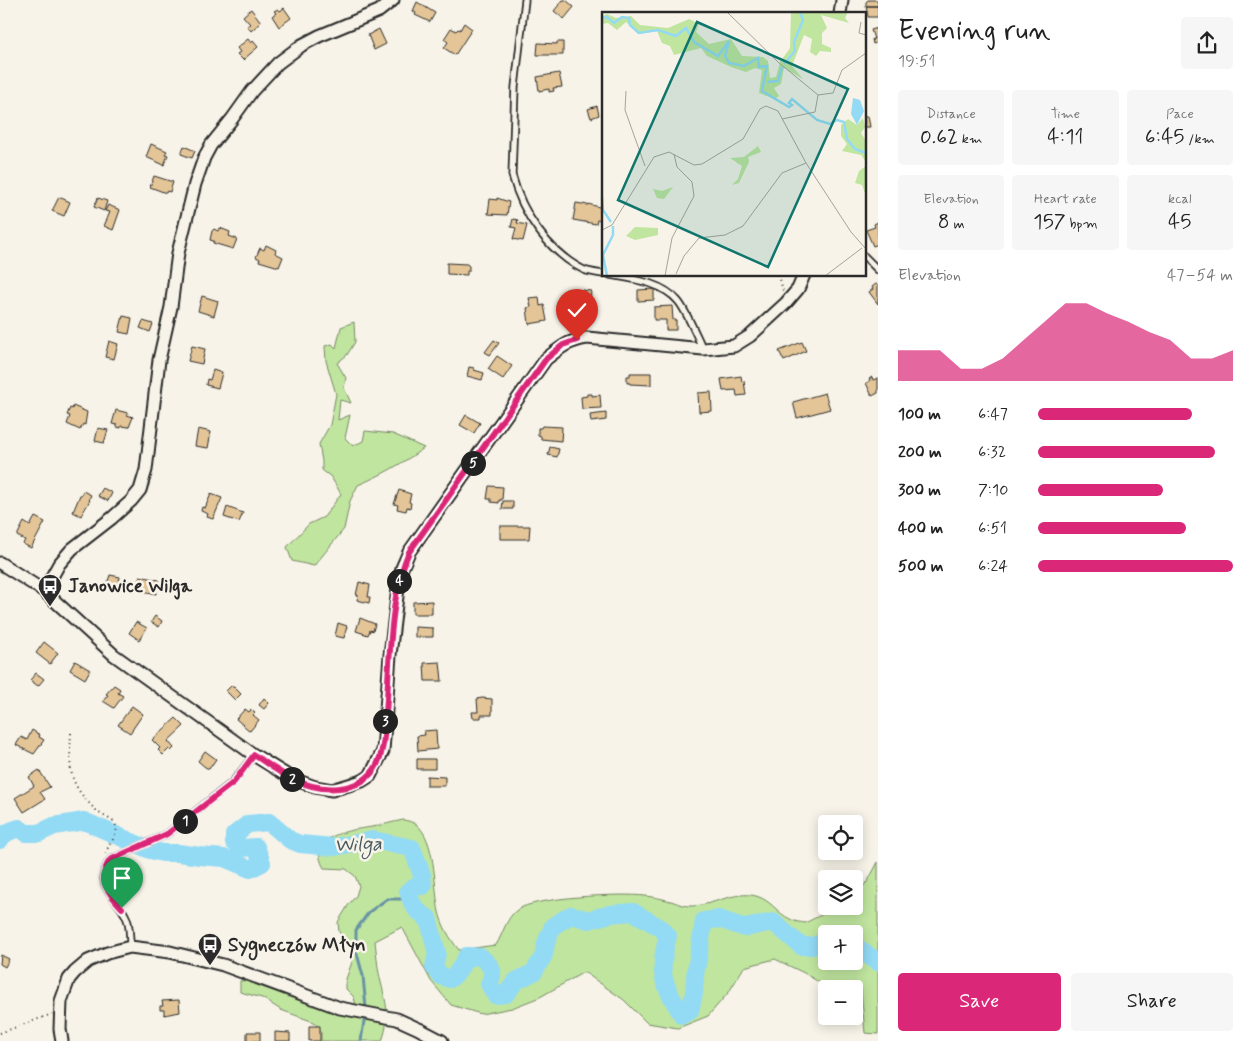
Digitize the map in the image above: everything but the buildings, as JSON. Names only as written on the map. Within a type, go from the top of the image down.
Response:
[{"type":"street","points":[[44,591],[59,564],[72,549],[112,518],[140,490],[146,470],[159,360],[170,308],[178,253],[195,184],[204,158],[211,145],[252,90],[278,63],[302,45],[379,11],[393,0]]},
{"type":"street","points":[[0,563],[44,591],[114,655],[254,755],[293,780],[332,790],[349,786],[370,776],[383,750],[390,655],[402,568],[409,552],[546,359],[570,341],[587,338],[703,349],[734,346],[750,336],[786,303],[798,289],[804,276]]},
{"type":"street","points":[[62,1041],[60,1002],[65,988],[75,972],[88,961],[107,953],[130,947],[170,952],[223,965],[340,1008],[396,1019],[442,1041]]},
{"type":"lane","points":[[525,0],[515,87],[512,175],[515,187],[540,233],[557,251],[585,270],[602,274]]},
{"type":"lane","points":[[866,258],[878,270]]},
{"type":"lane","points":[[615,276],[658,287],[678,301],[703,349]]},
{"type":"lane","points":[[130,947],[128,920],[105,884],[104,868],[110,860],[167,834],[234,782],[254,755]]},
{"type":"path","points":[[779,276],[786,303]]},
{"type":"path","points":[[71,733],[69,763],[74,782],[99,814],[113,822],[116,826],[113,838]]},
{"type":"path","points":[[0,1032],[48,1014],[60,1013]]},
{"type":"green space","points":[[354,322],[355,342],[347,355],[337,363],[346,378],[344,388],[351,403],[340,400],[338,420],[350,415],[345,438],[353,446],[363,441],[365,431],[393,434],[424,448],[392,468],[358,485],[350,501],[344,529],[314,566],[292,561],[287,547],[309,524],[324,517],[341,494],[331,477],[322,470],[319,444],[330,425],[336,394],[326,361],[325,346],[332,344],[336,348],[341,327]]},
{"type":"green space","points":[[406,820],[420,828],[425,836],[432,857],[440,917],[452,941],[459,950],[496,945],[510,917],[517,910],[541,902],[578,897],[633,895],[697,906],[739,895],[748,895],[756,896],[770,903],[794,921],[805,923],[821,915],[863,915],[863,886],[878,862],[878,1034],[865,1033],[863,980],[818,980],[818,982],[775,959],[744,967],[729,992],[708,1016],[678,1028],[647,1023],[624,1000],[584,972],[540,997],[512,1008],[481,1014],[451,1005],[431,981],[402,927],[375,941],[378,968],[387,1012],[387,1021],[382,1041],[321,1041],[321,1031],[314,1022],[281,1010],[262,998],[240,992],[240,981],[251,980],[356,1007],[354,997],[346,989],[346,979],[353,959],[352,949],[339,932],[338,922],[356,896],[359,886],[355,876],[346,869],[324,868],[320,857],[321,848],[325,841],[333,836]]},
{"type":"waterway","name":"Wilga","points":[[0,840],[5,834],[19,828],[26,833],[39,833],[54,826],[84,821],[150,850],[163,853],[224,858],[250,869],[262,863],[256,847],[242,848],[234,842],[234,835],[248,824],[269,822],[290,840],[300,844],[334,847],[373,840],[412,848],[422,875],[423,886],[415,886],[408,891],[415,907],[428,918],[437,953],[434,967],[441,976],[450,979],[457,973],[467,956],[481,957],[491,969],[492,975],[489,984],[495,995],[506,994],[516,981],[534,972],[544,955],[546,943],[553,926],[571,915],[589,920],[610,914],[633,912],[661,928],[668,936],[663,959],[666,986],[682,1015],[690,1011],[694,994],[704,921],[719,919],[745,928],[773,922],[801,946],[818,944]]},
{"type":"waterway","points":[[366,1008],[363,976],[356,950],[356,930],[369,912],[387,899],[410,899]]},
{"type":"waterway","name":"Wilga","points":[[863,952],[878,962]]},
{"type":"waterway","points":[[361,1041],[364,1021]]},
{"type":"place","name":"Janowice Wilga","points":[[50,607]]},
{"type":"place","name":"Sygneczów Młyn","points":[[210,966]]},
{"type":"route","points":[[122,908],[114,900],[105,884],[104,868],[110,860],[167,834],[234,782],[254,755],[293,780],[315,787],[332,790],[349,786],[370,776],[383,750],[390,655],[398,588],[402,568],[409,552],[546,359],[563,345],[577,340]]}]
